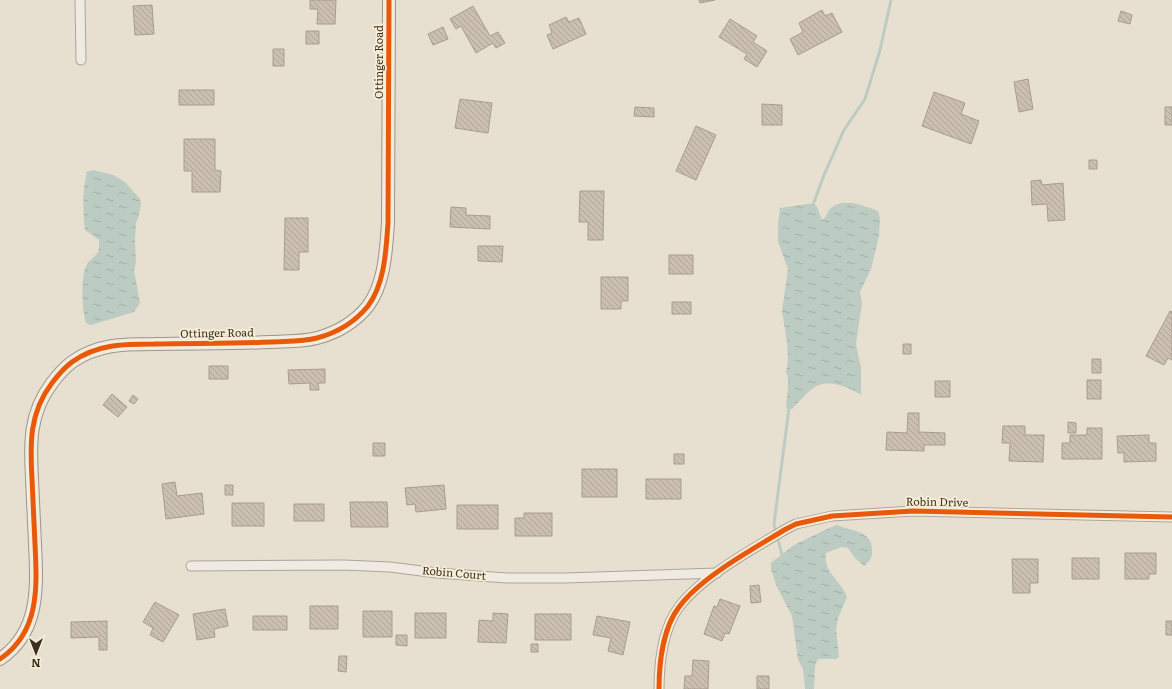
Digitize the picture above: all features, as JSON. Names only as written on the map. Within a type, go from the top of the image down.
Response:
[{"type":"street","points":[[80,0],[81,60]]},
{"type":"street","name":"Ottinger Road","points":[[0,659],[21,639],[32,615],[37,580],[31,464],[34,418],[40,401],[58,375],[67,366],[85,354],[108,346],[140,344],[259,343],[316,338],[342,328],[368,305],[376,291],[382,274],[388,223],[389,0]]},
{"type":"street","name":"Robin Drive","points":[[659,689],[660,667],[664,640],[678,607],[691,593],[717,573],[755,548],[796,524],[832,516],[913,511],[1172,517]]},
{"type":"street","name":"Robin Court","points":[[191,566],[343,565],[390,567],[438,573],[507,578],[566,578],[717,573]]},
{"type":"water","points":[[93,170],[113,175],[125,182],[140,199],[141,204],[136,223],[136,263],[134,270],[140,303],[134,312],[91,325],[86,323],[82,296],[83,281],[85,269],[89,261],[97,254],[99,240],[85,230],[83,201],[87,172]]},
{"type":"water","points":[[814,203],[822,220],[831,208],[842,203],[854,204],[878,211],[880,218],[879,236],[871,269],[860,292],[862,303],[856,344],[861,368],[861,395],[836,384],[830,383],[819,385],[812,389],[792,409],[786,408],[788,378],[786,372],[788,360],[782,311],[788,269],[778,242],[778,223],[780,208]]},
{"type":"water","points":[[837,525],[865,535],[871,543],[872,555],[864,566],[855,558],[848,548],[841,547],[826,553],[827,566],[847,597],[838,618],[836,629],[839,657],[836,659],[818,659],[815,666],[814,689],[805,689],[803,669],[798,660],[792,616],[776,585],[771,569],[771,563],[794,545]]},
{"type":"building","points":[[310,0],[336,0],[335,24],[317,24],[318,9],[310,9]]},
{"type":"building","points":[[699,0],[715,0],[700,3]]},
{"type":"building","points":[[152,5],[154,34],[135,35],[133,6]]},
{"type":"building","points":[[473,6],[490,36],[498,32],[505,43],[496,48],[493,43],[476,53],[461,26],[456,29],[450,19]]},
{"type":"building","points":[[822,10],[825,16],[832,13],[842,32],[798,55],[790,39],[803,32],[799,23]]},
{"type":"building","points":[[1121,11],[1132,15],[1130,24],[1118,21]]},
{"type":"building","points":[[566,17],[569,22],[579,18],[586,34],[553,49],[547,35],[552,33],[549,25]]},
{"type":"building","points":[[730,19],[757,36],[753,42],[767,51],[757,67],[744,59],[747,54],[719,37]]},
{"type":"building","points":[[443,27],[448,39],[433,45],[428,34]]},
{"type":"building","points":[[306,31],[319,31],[319,44],[306,44]]},
{"type":"building","points":[[273,49],[284,49],[284,66],[273,66]]},
{"type":"building","points":[[1028,79],[1033,109],[1019,112],[1014,82]]},
{"type":"building","points":[[179,90],[214,90],[214,105],[179,105]]},
{"type":"building","points":[[934,92],[965,103],[961,114],[979,121],[971,144],[922,126]]},
{"type":"building","points":[[460,99],[492,103],[488,133],[455,128]]},
{"type":"building","points":[[762,104],[782,105],[782,125],[762,125]]},
{"type":"building","points":[[635,107],[654,108],[654,117],[634,116]]},
{"type":"building","points":[[1165,107],[1172,107],[1172,125],[1165,125]]},
{"type":"building","points":[[696,126],[716,135],[696,180],[676,171]]},
{"type":"building","points":[[184,139],[215,139],[215,170],[221,171],[220,192],[192,192],[192,171],[184,171]]},
{"type":"building","points":[[1089,160],[1097,160],[1097,169],[1089,169]]},
{"type":"building","points":[[1041,180],[1042,185],[1063,183],[1065,220],[1048,221],[1047,204],[1032,205],[1031,181]]},
{"type":"building","points":[[580,191],[604,191],[603,240],[588,240],[588,222],[579,222]]},
{"type":"building","points":[[451,207],[466,208],[466,215],[490,216],[490,229],[450,227]]},
{"type":"building","points":[[285,218],[308,218],[308,252],[299,252],[299,270],[284,270]]},
{"type":"building","points":[[478,246],[503,246],[502,262],[478,261]]},
{"type":"building","points":[[669,255],[693,255],[693,274],[669,274]]},
{"type":"building","points":[[601,277],[628,277],[628,301],[621,301],[621,309],[601,309]]},
{"type":"building","points":[[672,302],[691,302],[691,314],[672,314]]},
{"type":"building","points":[[1170,311],[1172,312],[1172,360],[1168,358],[1164,365],[1146,356]]},
{"type":"building","points":[[903,344],[911,344],[911,354],[903,354]]},
{"type":"building","points":[[1092,359],[1101,359],[1101,373],[1092,373]]},
{"type":"building","points":[[209,366],[228,366],[228,379],[209,379]]},
{"type":"building","points":[[325,369],[325,383],[318,383],[319,390],[310,390],[310,383],[289,384],[288,370]]},
{"type":"building","points":[[1087,380],[1101,380],[1101,399],[1087,399]]},
{"type":"building","points":[[935,381],[950,381],[950,397],[935,397]]},
{"type":"building","points":[[112,394],[127,407],[118,417],[103,405]]},
{"type":"building","points":[[133,395],[138,399],[134,404],[129,401]]},
{"type":"building","points":[[908,413],[919,413],[919,432],[945,433],[945,445],[924,445],[924,451],[886,450],[887,432],[907,433]]},
{"type":"building","points":[[1068,422],[1076,423],[1076,433],[1068,433]]},
{"type":"building","points":[[1003,426],[1025,426],[1025,435],[1044,435],[1043,462],[1009,461],[1010,443],[1002,443]]},
{"type":"building","points":[[1087,428],[1102,428],[1102,459],[1062,459],[1062,443],[1070,443],[1070,435],[1087,435]]},
{"type":"building","points":[[1149,435],[1149,443],[1156,443],[1156,461],[1124,462],[1124,453],[1118,453],[1117,436]]},
{"type":"building","points":[[373,443],[385,443],[385,456],[373,456]]},
{"type":"building","points":[[674,454],[684,454],[684,464],[674,464]]},
{"type":"building","points":[[582,469],[617,469],[617,497],[582,497]]},
{"type":"building","points":[[646,479],[681,479],[681,499],[646,499]]},
{"type":"building","points":[[175,482],[177,496],[202,493],[204,514],[166,519],[162,484]]},
{"type":"building","points":[[225,485],[233,485],[233,495],[225,495]]},
{"type":"building","points":[[444,485],[446,509],[416,512],[415,504],[407,505],[405,488]]},
{"type":"building","points":[[350,502],[387,502],[388,527],[351,527]]},
{"type":"building","points":[[232,503],[264,503],[264,526],[232,526]]},
{"type":"building","points":[[294,504],[324,504],[324,521],[294,521]]},
{"type":"building","points":[[457,505],[498,505],[498,529],[457,529]]},
{"type":"building","points":[[524,513],[552,513],[552,536],[515,536],[515,518],[524,518]]},
{"type":"building","points":[[1125,553],[1156,553],[1156,574],[1149,574],[1149,579],[1125,579]]},
{"type":"building","points":[[1072,558],[1099,558],[1099,579],[1072,579]]},
{"type":"building","points":[[1012,559],[1038,559],[1038,583],[1030,583],[1030,593],[1013,593]]},
{"type":"building","points":[[759,585],[761,602],[751,603],[750,586]]},
{"type":"building","points":[[720,599],[740,606],[729,634],[725,633],[722,641],[704,634],[714,606],[717,607]]},
{"type":"building","points":[[155,602],[179,615],[163,642],[150,635],[153,628],[143,622]]},
{"type":"building","points":[[310,606],[338,606],[338,629],[310,629]]},
{"type":"building","points":[[225,609],[228,626],[214,629],[215,637],[197,640],[193,614]]},
{"type":"building","points":[[363,611],[392,611],[392,637],[363,637]]},
{"type":"building","points":[[415,613],[446,613],[446,638],[415,638]]},
{"type":"building","points":[[493,613],[508,614],[506,643],[478,642],[479,620],[493,621]]},
{"type":"building","points":[[535,614],[571,614],[571,640],[535,640]]},
{"type":"building","points":[[253,616],[287,616],[287,630],[253,630]]},
{"type":"building","points":[[597,616],[630,622],[623,655],[608,651],[611,638],[593,635]]},
{"type":"building","points":[[107,621],[107,650],[99,650],[99,637],[71,638],[71,622]]},
{"type":"building","points":[[1166,621],[1172,621],[1172,635],[1166,635]]},
{"type":"building","points":[[396,635],[407,635],[407,646],[396,645]]},
{"type":"building","points":[[531,644],[538,644],[538,652],[531,652]]},
{"type":"building","points":[[339,656],[347,656],[346,672],[338,671]]},
{"type":"building","points":[[693,660],[709,661],[708,689],[684,689],[685,676],[692,676]]},
{"type":"building","points":[[757,676],[769,676],[769,689],[757,689]]},
{"type":"waterway","points":[[814,202],[844,130],[865,99],[880,50],[891,0]]},
{"type":"waterway","points":[[782,555],[774,524],[789,408]]},
{"type":"cycle path","points":[[0,659],[13,648],[23,636],[33,608],[36,560],[31,441],[35,417],[44,394],[64,369],[81,356],[101,348],[111,346],[143,344],[256,343],[299,341],[317,338],[338,330],[351,322],[363,312],[374,297],[384,266],[388,223],[389,0]]},
{"type":"cycle path","points":[[659,689],[663,646],[669,625],[679,607],[700,585],[728,564],[796,524],[832,516],[913,511],[1172,517]]}]
